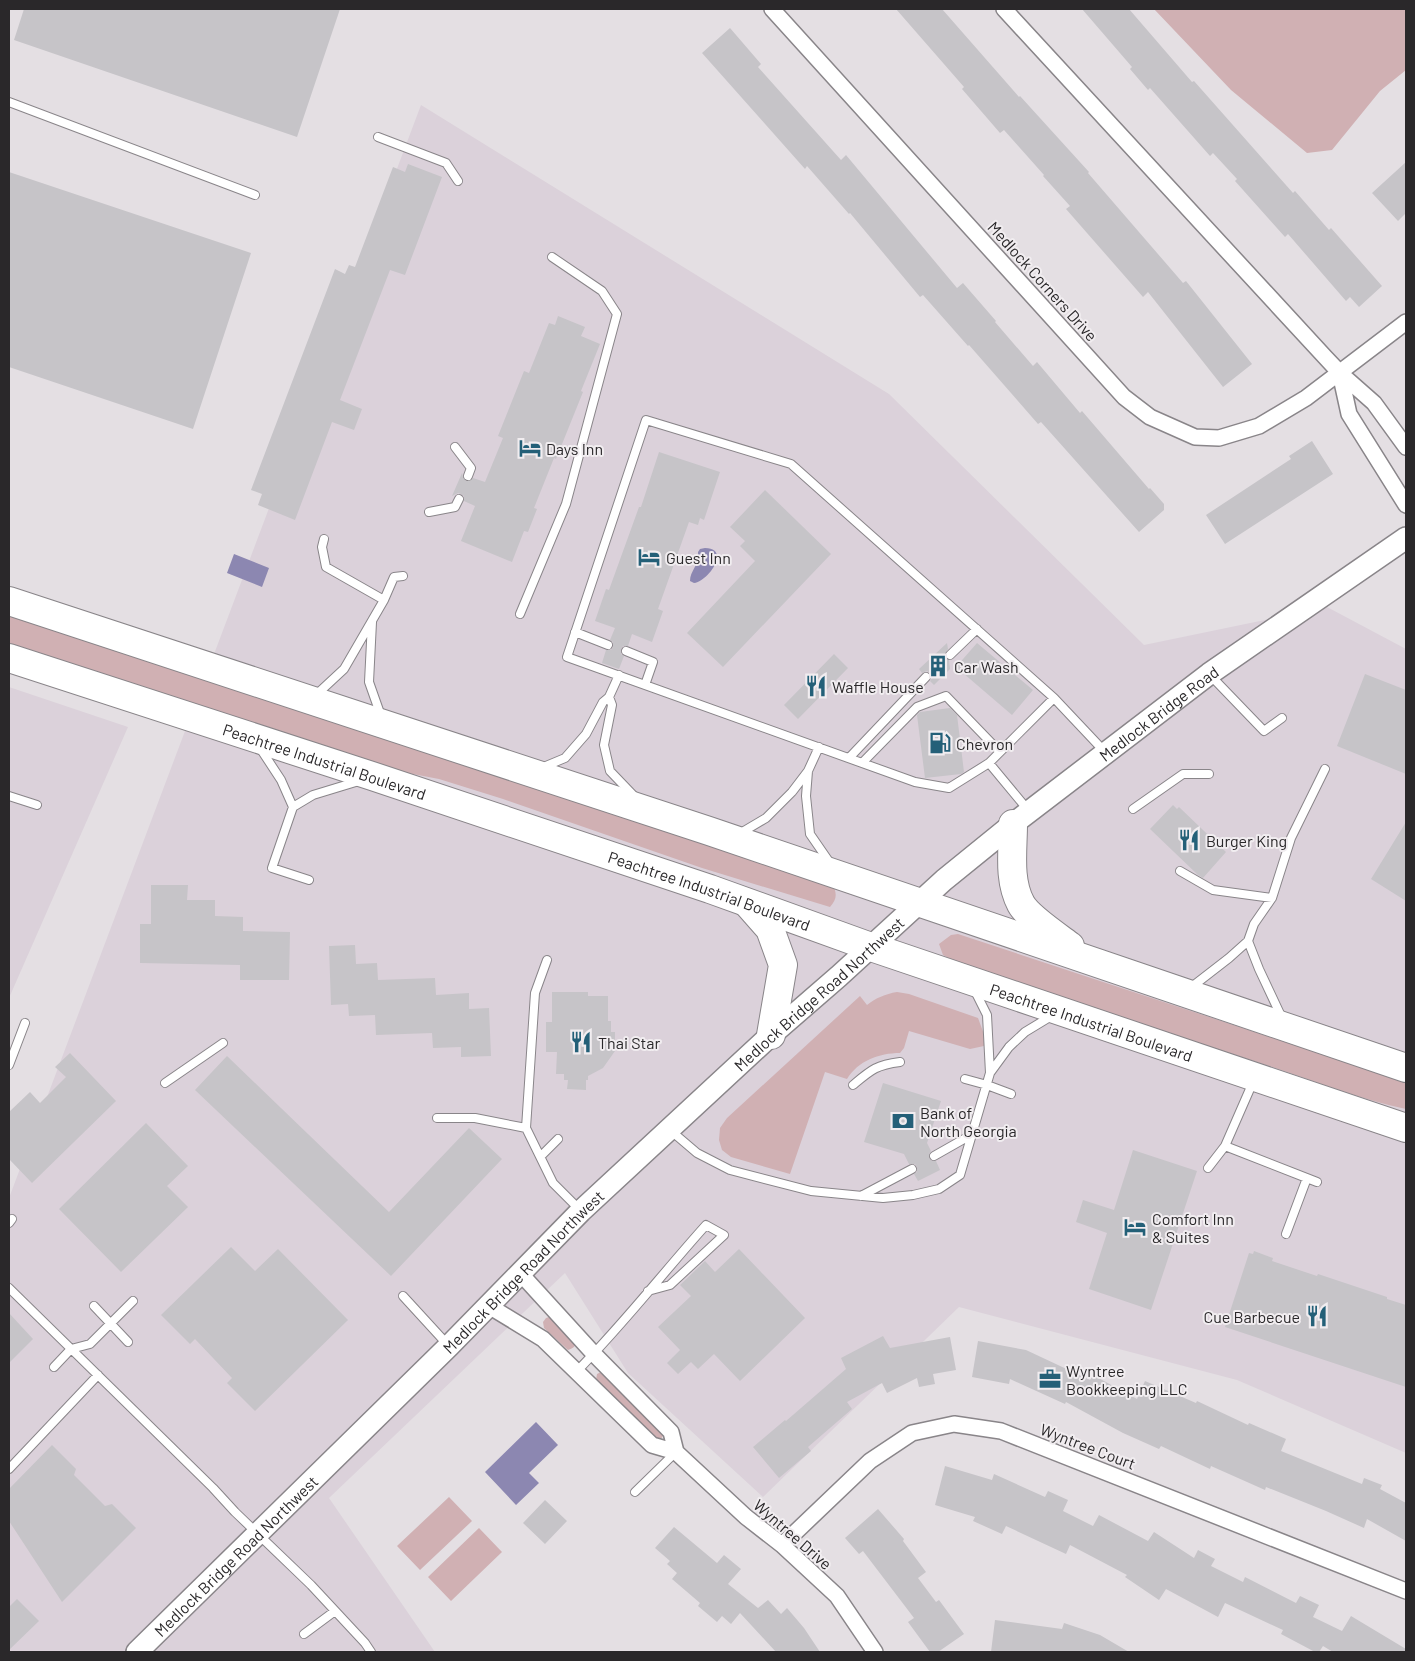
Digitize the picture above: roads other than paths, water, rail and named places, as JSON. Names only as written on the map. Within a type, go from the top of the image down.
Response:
[{"type":"highway","points":[[9,601],[838,874],[1287,1029],[1406,1068]]},
{"type":"highway","name":"Peachtree Industrial Boulevard","points":[[9,658],[372,776],[1406,1128]]},
{"type":"highway","points":[[1021,818],[1013,884],[1021,905],[1043,926],[1092,962]]},
{"type":"highway","points":[[747,903],[770,929],[783,965],[771,1035]]},
{"type":"street","name":"Medlock Corners Drive","points":[[772,9],[1124,397],[1150,417],[1195,436],[1219,438],[1259,426],[1306,398],[1406,322]]},
{"type":"street","points":[[1004,9],[1340,373],[1374,403],[1406,447]]},
{"type":"street","points":[[1340,373],[1349,414],[1406,504]]},
{"type":"street","name":"Medlock Bridge Road","points":[[920,903],[944,880],[1021,818],[1209,674],[1406,538]]},
{"type":"street","name":"Medlock Bridge Road Northwest","points":[[138,1652],[449,1346],[581,1211],[771,1035],[920,903]]},
{"type":"street","name":"Wyntree Drive","points":[[521,1274],[594,1354],[671,1432],[676,1452]]},
{"type":"street","name":"Wyntree Drive","points":[[489,1306],[543,1339],[652,1445],[676,1452],[746,1517],[782,1545],[837,1596],[875,1652]]},
{"type":"street","name":"Wyntree Court","points":[[782,1545],[870,1461],[912,1433],[954,1424],[1001,1431],[1406,1591]]},
{"type":"lane","points":[[9,102],[255,194]]},
{"type":"lane","points":[[378,137],[446,163],[458,181]]},
{"type":"lane","points":[[520,614],[566,504],[617,314],[602,292],[552,257]]},
{"type":"lane","points":[[1054,698],[989,764],[949,788],[915,782],[567,657],[646,420],[791,464],[1054,698],[1105,753]]},
{"type":"lane","points":[[455,447],[472,468],[468,476]]},
{"type":"lane","points":[[429,512],[455,507],[459,499]]},
{"type":"lane","points":[[324,539],[322,547],[326,567],[384,600]]},
{"type":"lane","points":[[311,700],[344,669],[384,600],[394,577],[403,576]]},
{"type":"lane","points":[[372,620],[368,682],[384,725]]},
{"type":"lane","points":[[950,656],[976,629]]},
{"type":"lane","points":[[575,632],[608,645]]},
{"type":"lane","points":[[626,651],[654,662],[645,685]]},
{"type":"lane","points":[[1209,674],[1264,731],[1282,718]]},
{"type":"lane","points":[[530,773],[565,758],[586,734],[603,702],[610,697],[619,675]]},
{"type":"lane","points":[[849,758],[926,677]]},
{"type":"lane","points":[[862,762],[917,707],[946,696],[1000,752]]},
{"type":"lane","points":[[610,697],[612,705],[604,745],[610,771],[647,811]]},
{"type":"lane","points":[[254,738],[280,780],[293,808]]},
{"type":"lane","points":[[731,839],[766,818],[792,792],[808,771],[819,747]]},
{"type":"lane","points":[[989,764],[1004,780],[1021,818]]},
{"type":"lane","points":[[1183,993],[1230,958],[1248,941],[1254,924],[1272,898],[1291,838],[1325,769]]},
{"type":"lane","points":[[808,771],[806,796],[810,834],[838,874]]},
{"type":"lane","points":[[1133,809],[1182,774],[1209,774]]},
{"type":"lane","points":[[309,880],[272,868],[293,808],[313,795],[372,776]]},
{"type":"lane","points":[[9,796],[37,805]]},
{"type":"lane","points":[[1180,871],[1213,890],[1272,898]]},
{"type":"lane","points":[[1248,941],[1287,1029]]},
{"type":"lane","points":[[547,960],[535,993],[526,1128],[553,1183],[581,1211]]},
{"type":"lane","points":[[668,1129],[697,1154],[730,1170],[811,1191],[883,1198],[938,1189],[960,1175],[990,1073],[987,1015],[970,981]]},
{"type":"lane","points":[[990,1073],[1008,1047],[1025,1032],[1059,1011]]},
{"type":"lane","points":[[9,1065],[25,1023]]},
{"type":"lane","points":[[165,1083],[223,1043]]},
{"type":"lane","points":[[853,1086],[882,1064],[900,1062]]},
{"type":"lane","points":[[1208,1168],[1225,1146],[1255,1077]]},
{"type":"lane","points":[[965,1079],[1011,1094]]},
{"type":"lane","points":[[437,1118],[475,1118],[526,1128]]},
{"type":"lane","points":[[934,1156],[972,1135]]},
{"type":"lane","points":[[541,1156],[558,1139]]},
{"type":"lane","points":[[1225,1146],[1317,1182]]},
{"type":"lane","points":[[862,1196],[912,1169]]},
{"type":"lane","points":[[1286,1234],[1307,1178]]},
{"type":"lane","points":[[576,1372],[594,1354],[648,1291],[706,1225],[724,1235],[670,1285],[648,1291]]},
{"type":"lane","points":[[9,1288],[311,1585],[365,1643],[371,1652]]},
{"type":"lane","points":[[402,1296],[449,1346]]},
{"type":"lane","points":[[54,1366],[71,1349],[90,1344],[133,1301]]},
{"type":"lane","points":[[94,1306],[128,1342]]},
{"type":"lane","points":[[9,1470],[98,1375]]},
{"type":"lane","points":[[635,1492],[676,1452]]},
{"type":"lane","points":[[304,1634],[335,1611]]},
{"type":"place","name":"Days Inn","points":[[530,448]]},
{"type":"place","name":"Guest Inn","points":[[649,557]]},
{"type":"place","name":"Car Wash","points":[[938,666]]},
{"type":"place","name":"Waffle House","points":[[816,686]]},
{"type":"place","name":"Chevron","points":[[940,743]]},
{"type":"place","name":"Burger King","points":[[1189,840]]},
{"type":"place","name":"Thai Star","points":[[581,1042]]},
{"type":"place","name":"Bank of North Georgia","points":[[903,1121]]},
{"type":"place","name":"Comfort Inn & Suites","points":[[1135,1227]]},
{"type":"place","name":"Cue Barbecue","points":[[1317,1316]]},
{"type":"place","name":"Wyntree Bookkeeping LLC","points":[[1050,1379]]}]
